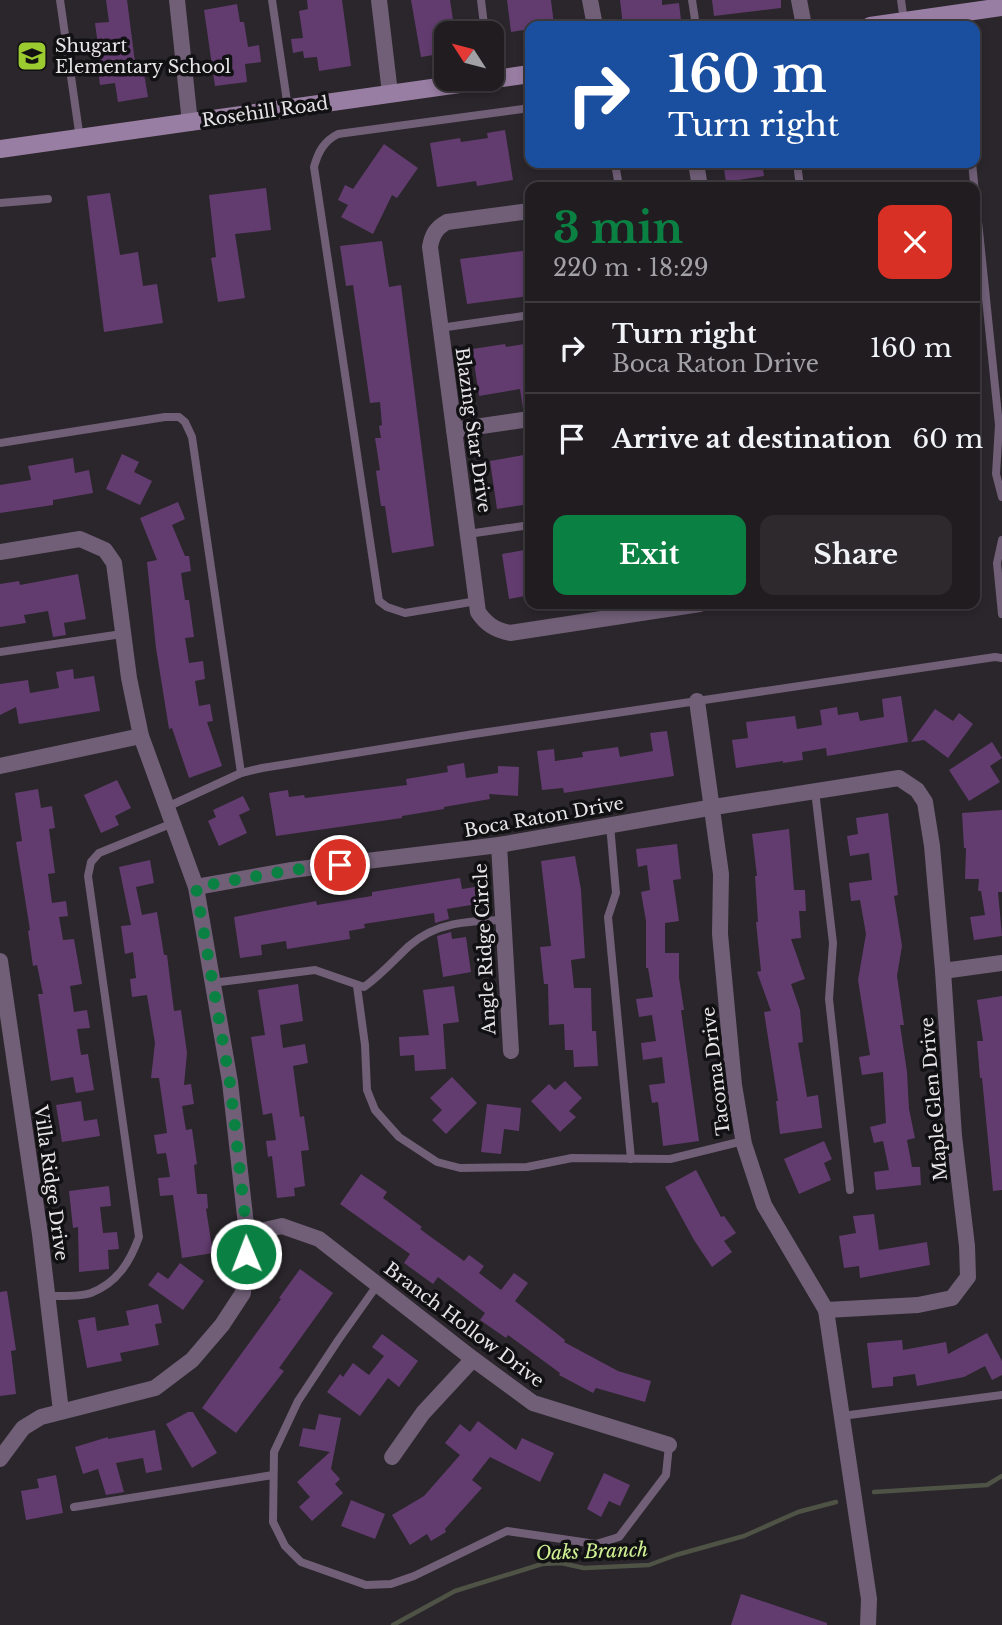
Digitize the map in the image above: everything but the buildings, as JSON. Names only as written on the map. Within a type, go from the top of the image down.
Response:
[{"type":"street","points":[[177,0],[190,123]]},
{"type":"street","points":[[379,0],[390,93]]},
{"type":"street","points":[[590,0],[594,21]]},
{"type":"street","points":[[799,0],[803,21]]},
{"type":"street","points":[[904,21],[948,21],[1002,7]]},
{"type":"street","name":"Rosehill Road","points":[[504,77],[525,75]]},
{"type":"street","name":"Rosehill Road","points":[[0,149],[434,87]]},
{"type":"street","name":"Blazing Star Drive","points":[[525,212],[447,222],[439,226],[430,247],[478,612],[492,627],[510,633],[667,609]]},
{"type":"street","points":[[454,430],[525,420]]},
{"type":"street","points":[[0,552],[80,539],[105,550],[114,563],[122,634],[141,736],[196,887],[230,1083],[247,1234],[243,1293],[222,1325],[192,1360],[155,1388],[41,1417],[23,1428],[0,1459]]},
{"type":"street","name":"Tacoma Drive","points":[[697,701],[714,807],[721,874],[720,934],[734,1085],[743,1141],[764,1205],[826,1310],[869,1599],[869,1625]]},
{"type":"street","points":[[0,766],[141,736]]},
{"type":"street","name":"Boca Raton Drive","points":[[196,887],[292,870],[499,845],[899,778]]},
{"type":"street","name":"Maple Glen Drive","points":[[826,1310],[918,1305],[952,1298],[968,1277],[954,1136],[932,846],[925,803],[917,790],[899,778]]},
{"type":"street","name":"Angle Ridge Circle","points":[[499,845],[511,1051]]},
{"type":"street","name":"Villa Ridge Drive","points":[[0,961],[61,1411]]},
{"type":"street","points":[[943,971],[1002,963]]},
{"type":"street","name":"Branch Hollow Drive","points":[[247,1234],[282,1226],[319,1239],[533,1403],[669,1445]]},
{"type":"street","points":[[392,1457],[423,1413],[473,1359]]},
{"type":"lane","points":[[60,0],[80,139]]},
{"type":"lane","points":[[272,0],[288,108]]},
{"type":"lane","points":[[481,0],[484,21]]},
{"type":"lane","points":[[692,0],[695,21]]},
{"type":"lane","points":[[901,0],[904,21]]},
{"type":"lane","points":[[477,601],[405,613],[379,601],[314,167],[321,148],[328,139],[338,134],[525,109]]},
{"type":"lane","points":[[0,203],[48,199]]},
{"type":"lane","points":[[980,241],[999,425],[996,474],[1002,497]]},
{"type":"lane","points":[[440,328],[525,316]]},
{"type":"lane","points":[[0,443],[166,417],[179,417],[185,422],[192,437],[201,486],[241,773]]},
{"type":"lane","points":[[468,534],[525,526]]},
{"type":"lane","points":[[1002,540],[997,563],[1002,614]]},
{"type":"lane","points":[[0,652],[122,634]]},
{"type":"lane","points":[[167,807],[241,773],[378,748],[1002,658]]},
{"type":"lane","points":[[815,791],[833,943],[830,999],[850,1190]]},
{"type":"lane","points":[[47,1296],[90,1294],[114,1281],[132,1259],[139,1237],[88,876],[91,862],[99,853],[173,823]]},
{"type":"lane","points":[[610,825],[616,893],[608,917],[610,954],[631,1159]]},
{"type":"lane","points":[[212,983],[315,970],[364,987],[382,975],[424,935],[441,926],[503,920]]},
{"type":"lane","points":[[358,986],[367,1090],[375,1110],[400,1137],[437,1161],[460,1168],[527,1167],[572,1158],[670,1159],[743,1141]]},
{"type":"lane","points":[[378,1284],[298,1401],[274,1452],[273,1522],[285,1546],[300,1562],[366,1585],[391,1584],[414,1576],[507,1531],[596,1544],[619,1537],[666,1475],[669,1445]]},
{"type":"lane","points":[[842,1416],[1002,1395]]},
{"type":"lane","points":[[74,1507],[272,1475]]},
{"type":"waterway","name":"Oaks Branch","points":[[874,1492],[987,1485],[1002,1476]]},
{"type":"waterway","name":"Oaks Branch","points":[[393,1625],[455,1591],[542,1564],[561,1563],[584,1568],[649,1565],[744,1536],[798,1512],[836,1502]]},
{"type":"place","name":"Shugart Elementary School","points":[[32,56]]},
{"type":"route","points":[[246,1254],[247,1234],[230,1083],[196,887],[292,870],[340,865]]}]
